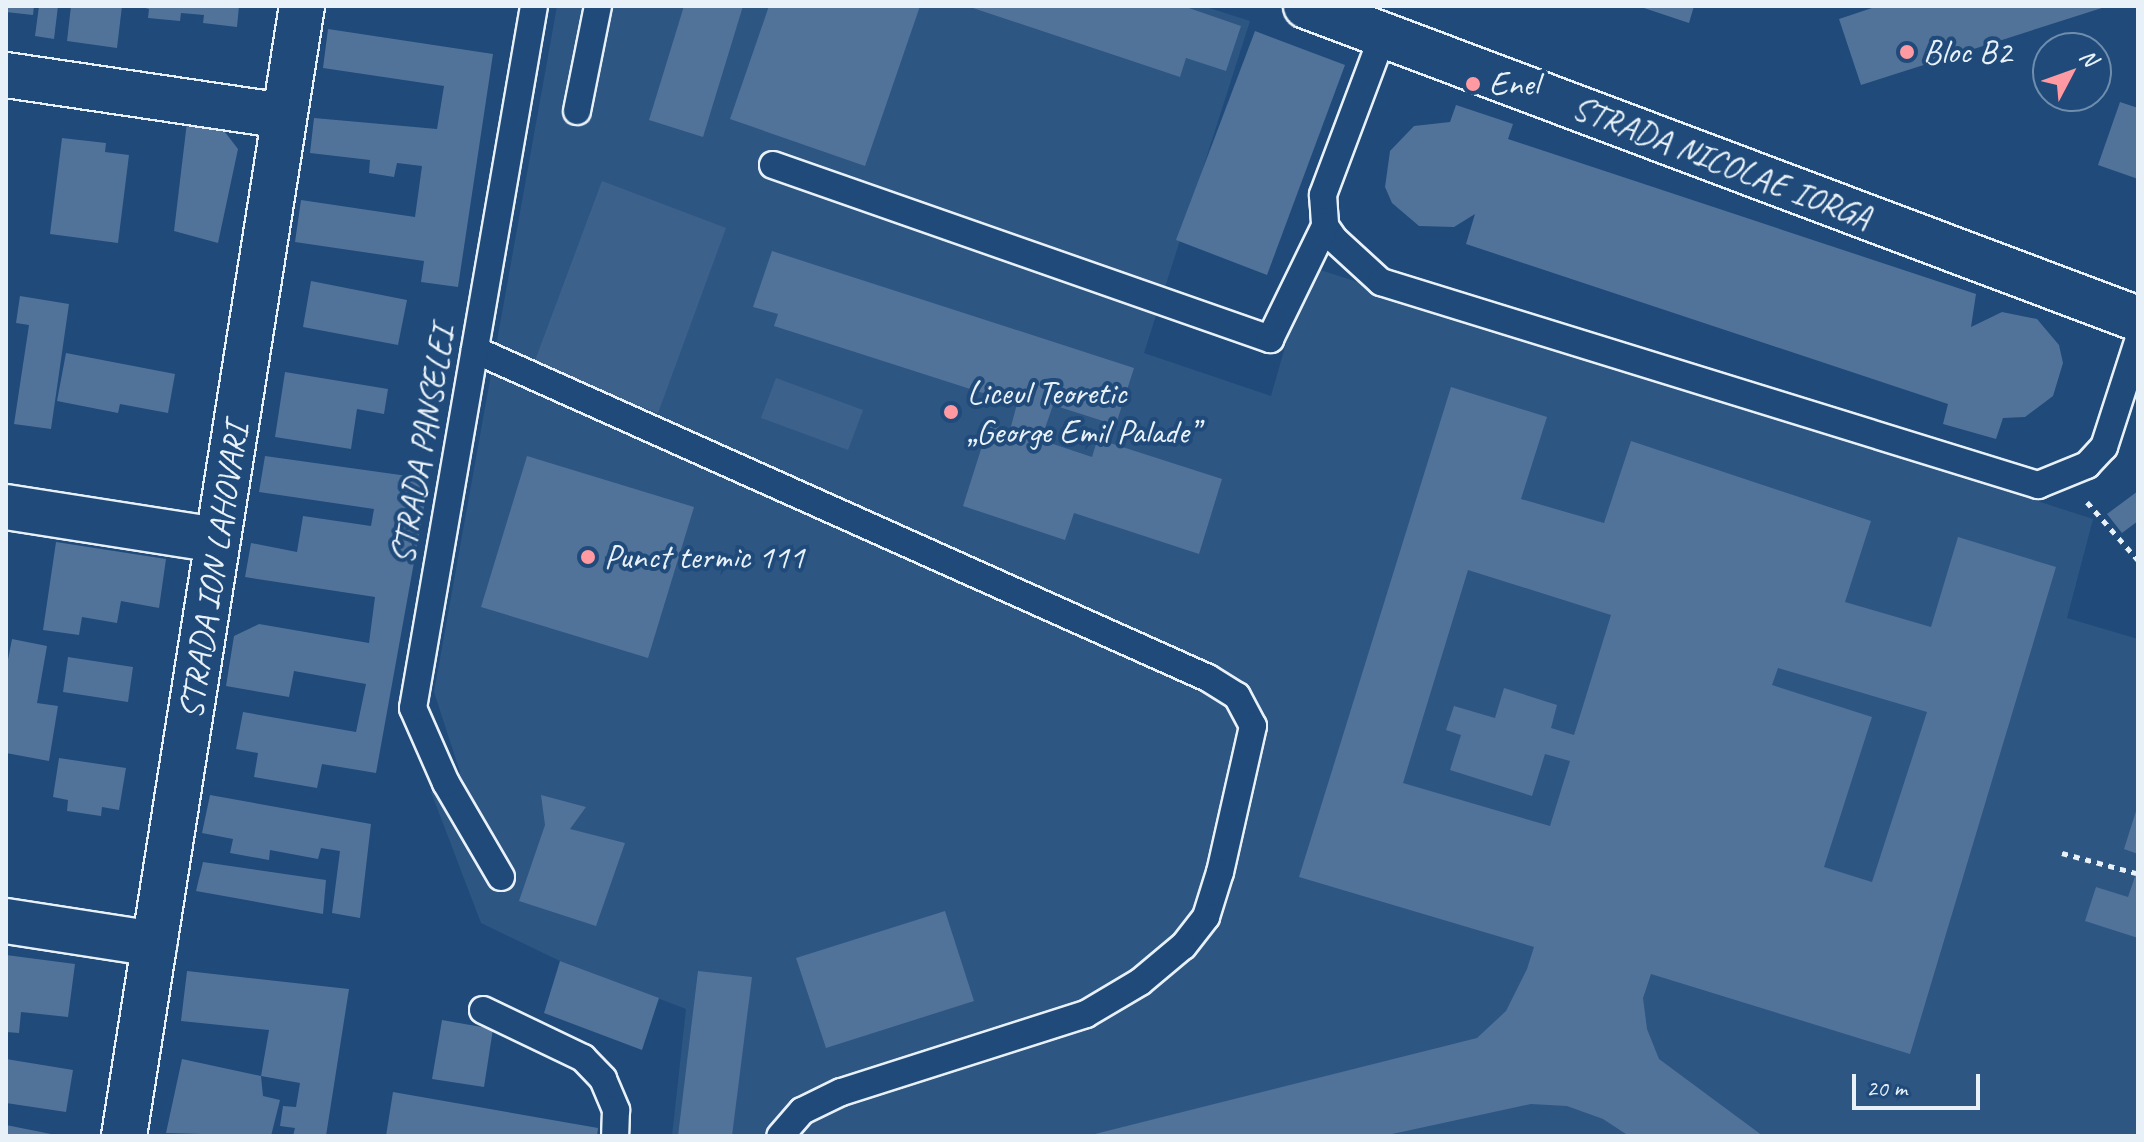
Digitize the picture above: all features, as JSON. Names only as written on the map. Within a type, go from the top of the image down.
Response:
[{"type":"street","name":"STRADA ION LAHOVARI","points":[[124,1136],[302,6]]},
{"type":"street","name":"STRADA NICOLAE IORGA","points":[[1306,6],[2138,319]]},
{"type":"street","points":[[6,75],[284,116]]},
{"type":"street","points":[[6,507],[217,540]]},
{"type":"street","points":[[6,921],[154,944]]},
{"type":"lane","name":"STRADA PANSELEI","points":[[501,877],[446,783],[413,708],[534,6]]},
{"type":"lane","points":[[577,111],[598,6]]},
{"type":"lane","points":[[773,165],[1270,339],[1325,226],[1323,195],[1383,35]]},
{"type":"lane","points":[[1325,226],[1347,256],[1381,282],[2038,485],[2065,477],[2104,447],[2138,342]]},
{"type":"lane","points":[[475,350],[1208,678],[1237,696],[1253,726],[1220,872],[1206,917],[1183,946],[1140,982],[1086,1014],[841,1092],[802,1111],[780,1136]]},
{"type":"lane","points":[[483,1010],[583,1058],[603,1079],[611,1100],[615,1136]]},
{"type":"path","points":[[2065,477],[2138,560]]},
{"type":"path","points":[[2062,853],[2136,873]]},
{"type":"shaded area","points":[[557,6],[1203,6],[1250,21],[1144,353],[1271,396],[1308,266],[2093,519],[2067,618],[2138,639],[2138,1136],[672,1136],[686,1009],[560,961],[481,923],[431,792],[460,772],[434,692]]},
{"type":"shaded area","points":[[602,181],[726,228],[658,413],[533,366]]},
{"type":"shaded area","points":[[776,378],[863,410],[848,450],[761,418]]},
{"type":"building","points":[[6,6],[34,6],[33,15],[6,12]]},
{"type":"building","points":[[39,6],[58,6],[54,39],[35,36]]},
{"type":"building","points":[[71,6],[122,6],[117,48],[67,41]]},
{"type":"building","points":[[138,6],[239,6],[237,27],[203,23],[204,15],[181,13],[180,21],[148,18],[149,9]]},
{"type":"building","points":[[684,6],[743,6],[703,137],[649,120]]},
{"type":"building","points":[[769,6],[920,6],[865,166],[730,119]]},
{"type":"building","points":[[967,6],[1183,6],[1241,26],[1226,71],[1186,58],[1180,77]]},
{"type":"building","points":[[1638,6],[1694,6],[1689,23]]},
{"type":"building","name":"Bloc B2","points":[[1878,6],[2105,7],[1861,85],[1839,19]]},
{"type":"building","points":[[328,29],[493,54],[458,287],[421,282],[424,261],[295,242],[301,200],[415,217],[422,166],[397,163],[394,177],[369,173],[370,160],[310,153],[314,118],[437,129],[444,86],[323,68]]},
{"type":"building","points":[[1255,31],[1345,65],[1267,275],[1176,240]]},
{"type":"building","points":[[2120,102],[2138,108],[2138,179],[2098,165]]},
{"type":"building","points":[[1456,105],[1513,124],[1508,139],[1976,294],[1971,327],[2002,312],[2037,319],[2059,345],[2063,363],[2053,396],[2025,417],[2003,418],[1996,439],[1943,424],[1948,404],[1466,244],[1475,214],[1454,227],[1419,226],[1392,203],[1385,187],[1390,151],[1414,126],[1450,122]]},
{"type":"building","points":[[187,122],[221,127],[238,149],[218,243],[174,231]]},
{"type":"building","points":[[62,138],[106,143],[105,152],[129,155],[118,243],[50,234]]},
{"type":"building","points":[[772,251],[1134,368],[1110,443],[1222,479],[1199,554],[1074,513],[1065,540],[963,506],[989,424],[1010,430],[1017,404],[774,326],[778,314],[753,307]],"holes":[[[1053,405],[1103,421],[1092,457],[1041,440]]]},
{"type":"building","points":[[311,281],[407,300],[398,345],[303,327]]},
{"type":"building","points":[[20,296],[69,304],[51,429],[14,424],[29,325],[16,323]]},
{"type":"building","points":[[66,353],[175,374],[168,413],[120,404],[118,413],[57,401]]},
{"type":"building","points":[[285,372],[388,389],[384,414],[357,409],[351,449],[275,437]]},
{"type":"building","points":[[1451,387],[1547,417],[1521,499],[1604,523],[1631,441],[1871,521],[1845,602],[1931,627],[1958,537],[2056,567],[1910,1054],[1651,974],[1643,998],[1647,1029],[1659,1059],[1763,1136],[1629,1136],[1603,1119],[1567,1106],[1531,1104],[1383,1136],[1087,1136],[1477,1038],[1506,1011],[1527,969],[1534,947],[1299,877]],"holes":[[[1468,570],[1611,615],[1574,735],[1551,728],[1557,705],[1504,688],[1495,718],[1454,706],[1446,730],[1461,735],[1450,770],[1532,796],[1545,754],[1570,761],[1550,826],[1403,783]],[[1778,668],[1927,712],[1872,882],[1824,867],[1872,717],[1772,685]]]},
{"type":"building","points":[[265,456],[429,479],[376,773],[322,764],[317,788],[254,777],[258,753],[236,749],[243,712],[356,732],[366,684],[294,671],[289,697],[226,686],[234,636],[259,624],[369,643],[375,597],[245,577],[251,543],[297,552],[303,516],[371,526],[374,509],[259,492]]},
{"type":"building","name":"Punct termic 111","points":[[527,456],[694,507],[648,658],[481,607]]},
{"type":"building","points":[[2138,491],[2138,521],[2122,533],[2107,514]]},
{"type":"building","points":[[56,542],[166,559],[159,608],[121,601],[117,623],[82,617],[79,635],[43,630]]},
{"type":"building","points":[[12,639],[47,646],[37,703],[58,706],[49,761],[6,753],[6,670]]},
{"type":"building","points":[[68,657],[133,667],[128,702],[63,692]]},
{"type":"building","points":[[59,758],[126,768],[119,810],[102,807],[101,816],[67,811],[68,800],[53,797]]},
{"type":"building","points":[[210,795],[371,824],[360,918],[332,913],[340,851],[321,848],[318,859],[270,850],[269,860],[230,853],[233,839],[202,833]]},
{"type":"building","points":[[541,795],[586,807],[570,829],[625,843],[596,926],[519,901],[545,825]]},
{"type":"building","points":[[2138,808],[2138,854],[2124,849]]},
{"type":"building","points":[[203,862],[326,880],[323,914],[196,891]]},
{"type":"building","points":[[2138,868],[2138,938],[2085,921],[2096,887],[2128,897]]},
{"type":"building","points":[[945,911],[974,1001],[826,1048],[796,958]]},
{"type":"building","points":[[6,955],[75,964],[68,1017],[21,1012],[19,1033],[6,1032]]},
{"type":"building","points":[[560,961],[659,998],[642,1050],[544,1013]]},
{"type":"building","points":[[187,971],[349,989],[326,1136],[293,1136],[295,1128],[280,1126],[283,1106],[296,1107],[300,1083],[261,1076],[269,1030],[181,1021]]},
{"type":"building","points":[[698,971],[752,977],[732,1136],[678,1136]]},
{"type":"building","points":[[442,1020],[493,1029],[484,1087],[432,1079]]},
{"type":"building","points":[[6,1059],[73,1070],[66,1112],[6,1103]]},
{"type":"building","points":[[182,1059],[261,1076],[263,1096],[280,1100],[271,1136],[166,1133]]},
{"type":"building","points":[[393,1092],[598,1128],[597,1136],[386,1136]]},
{"type":"building","points":[[6,1125],[56,1135],[56,1136],[6,1136]]},
{"type":"place","name":"Bloc B2","points":[[1907,52]]},
{"type":"place","name":"Enel","points":[[1473,84]]},
{"type":"place","name":"Liceul Teoretic „George Emil Palade”","points":[[951,412]]},
{"type":"place","name":"Punct termic 111","points":[[588,557]]}]
